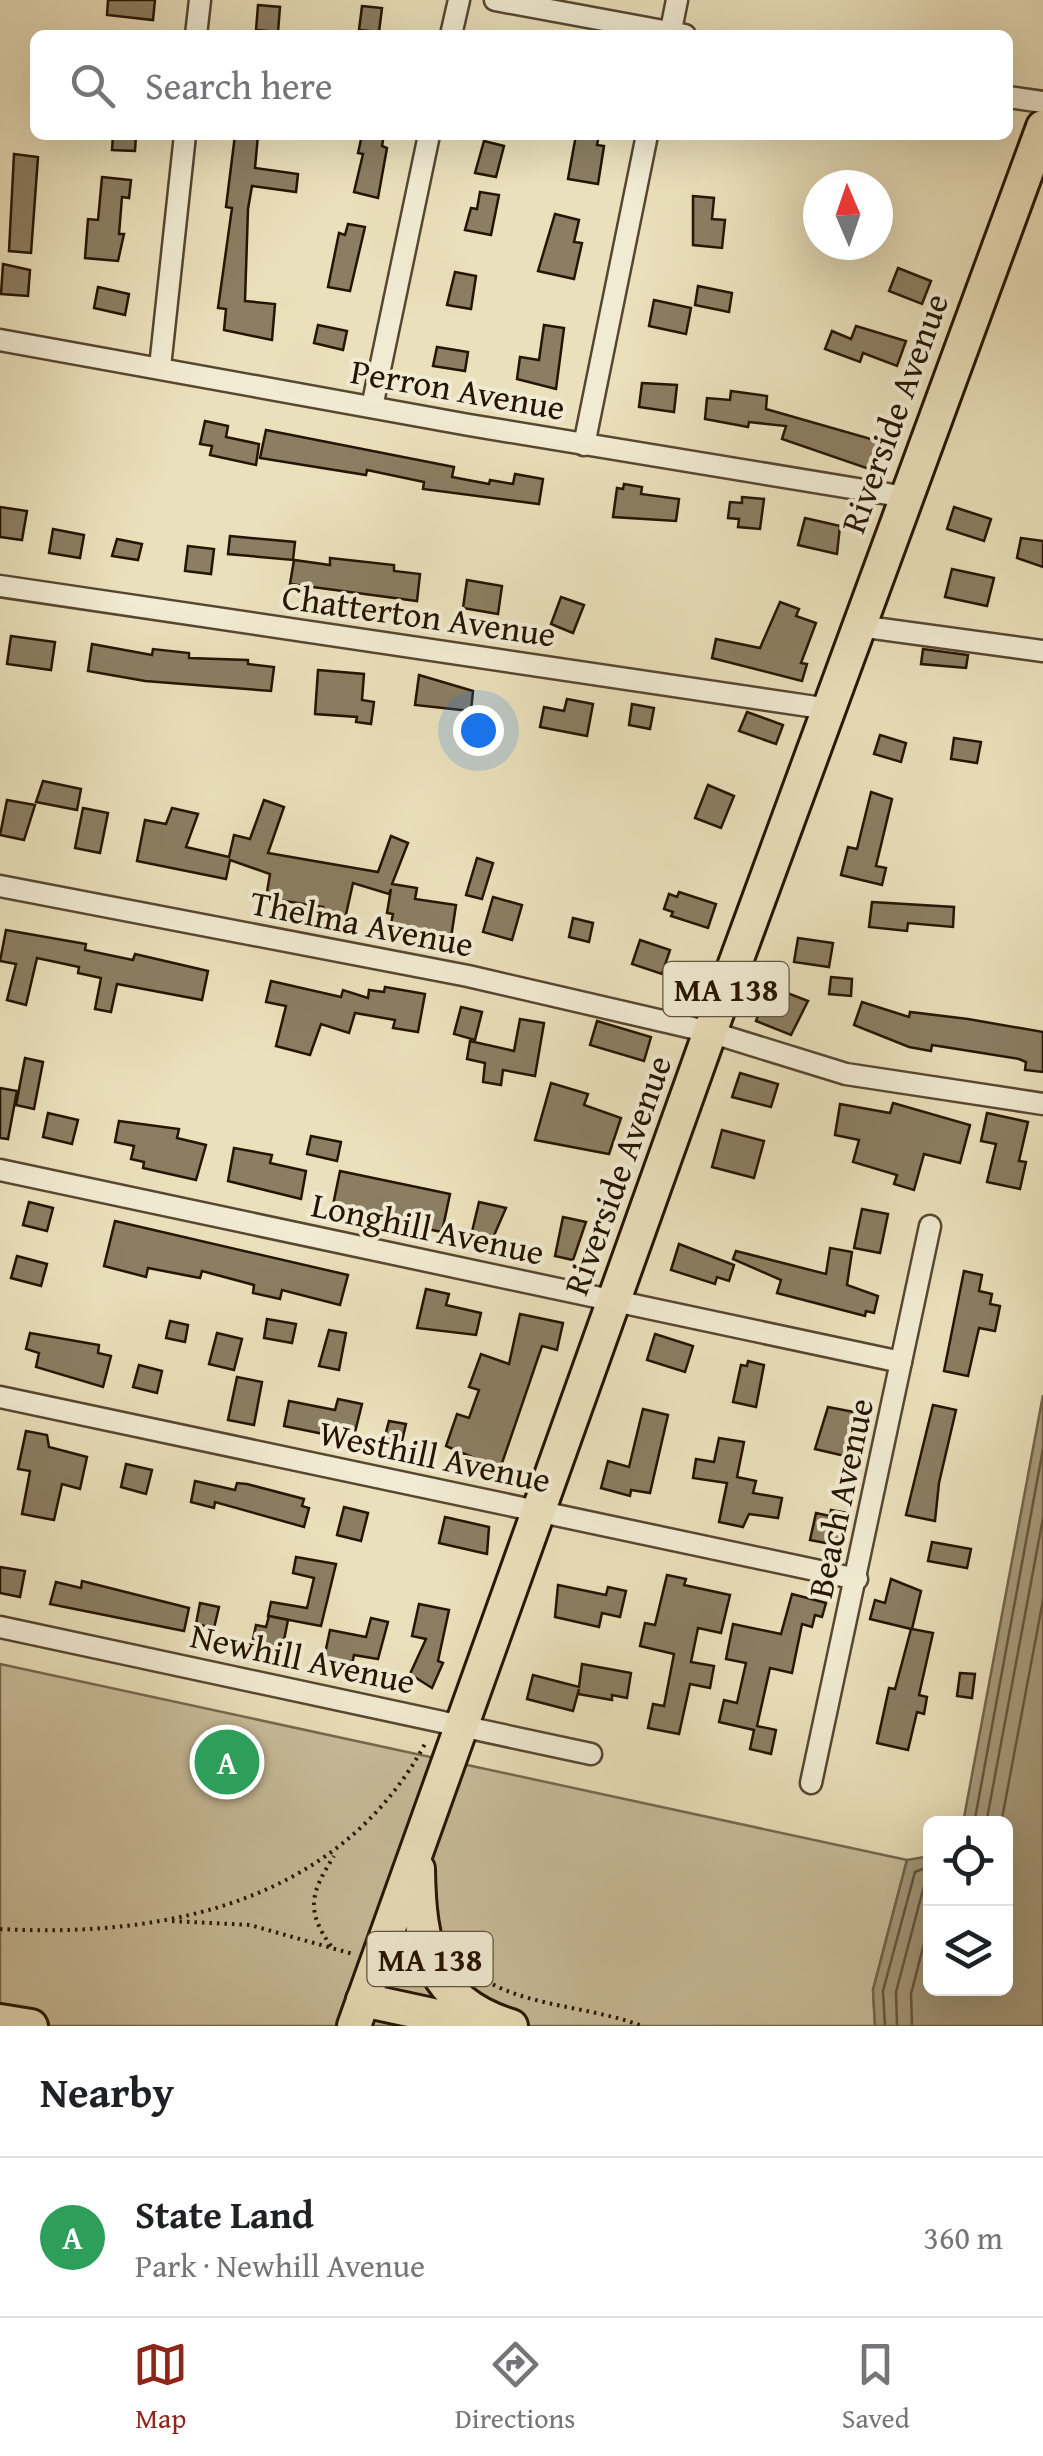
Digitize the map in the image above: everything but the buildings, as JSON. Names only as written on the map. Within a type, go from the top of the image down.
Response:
[{"type":"main road","name":"Riverside Avenue","points":[[358,2013],[541,1512],[710,1032],[1043,127]]},
{"type":"main road","name":"MA 138","points":[[417,1852],[420,1926],[430,1961],[458,1998],[479,2014],[511,2026]]},
{"type":"main road","points":[[358,2013],[483,2026]]},
{"type":"main road","points":[[0,2021],[32,2026]]},
{"type":"street","points":[[197,30],[200,0]]},
{"type":"street","points":[[453,30],[459,0]]},
{"type":"street","points":[[495,0],[654,30]]},
{"type":"street","points":[[675,30],[677,0]]},
{"type":"street","points":[[1013,97],[1043,102]]},
{"type":"street","points":[[160,367],[184,140]]},
{"type":"street","points":[[372,407],[428,140]]},
{"type":"street","points":[[584,444],[646,140]]},
{"type":"street","name":"Perron Avenue","points":[[0,340],[906,497]]},
{"type":"street","name":"Chatterton Avenue","points":[[0,586],[829,709]]},
{"type":"street","points":[[859,626],[1043,650]]},
{"type":"street","name":"Thelma Avenue","points":[[0,886],[468,976],[710,1032],[846,1074],[1043,1104]]},
{"type":"street","name":"Longhill Avenue","points":[[0,1170],[901,1362]]},
{"type":"street","name":"Beach Avenue","points":[[810,1784],[930,1226]]},
{"type":"street","name":"Westhill Avenue","points":[[0,1397],[857,1579]]},
{"type":"street","name":"Newhill Avenue","points":[[0,1627],[592,1754]]},
{"type":"path","points":[[0,1929],[55,1931],[162,1920],[254,1899],[337,1852],[376,1816],[412,1769],[427,1740],[463,1726]]},
{"type":"path","points":[[332,1946],[316,1924],[313,1903],[319,1880],[337,1852]]},
{"type":"path","points":[[162,1920],[250,1925],[377,1962]]},
{"type":"path","points":[[462,1963],[490,1987],[530,2000],[586,2008],[642,2026]]},
{"type":"shaded area","points":[[0,1664],[907,1860],[873,1990],[875,2026],[0,2026]]},
{"type":"water","points":[[1043,1395],[1043,2026],[875,2026],[873,1990],[907,1860],[923,1857],[923,1996],[1013,1996],[1013,1816],[964,1816]]},
{"type":"place","name":"State Land","points":[[227,1762]]}]
